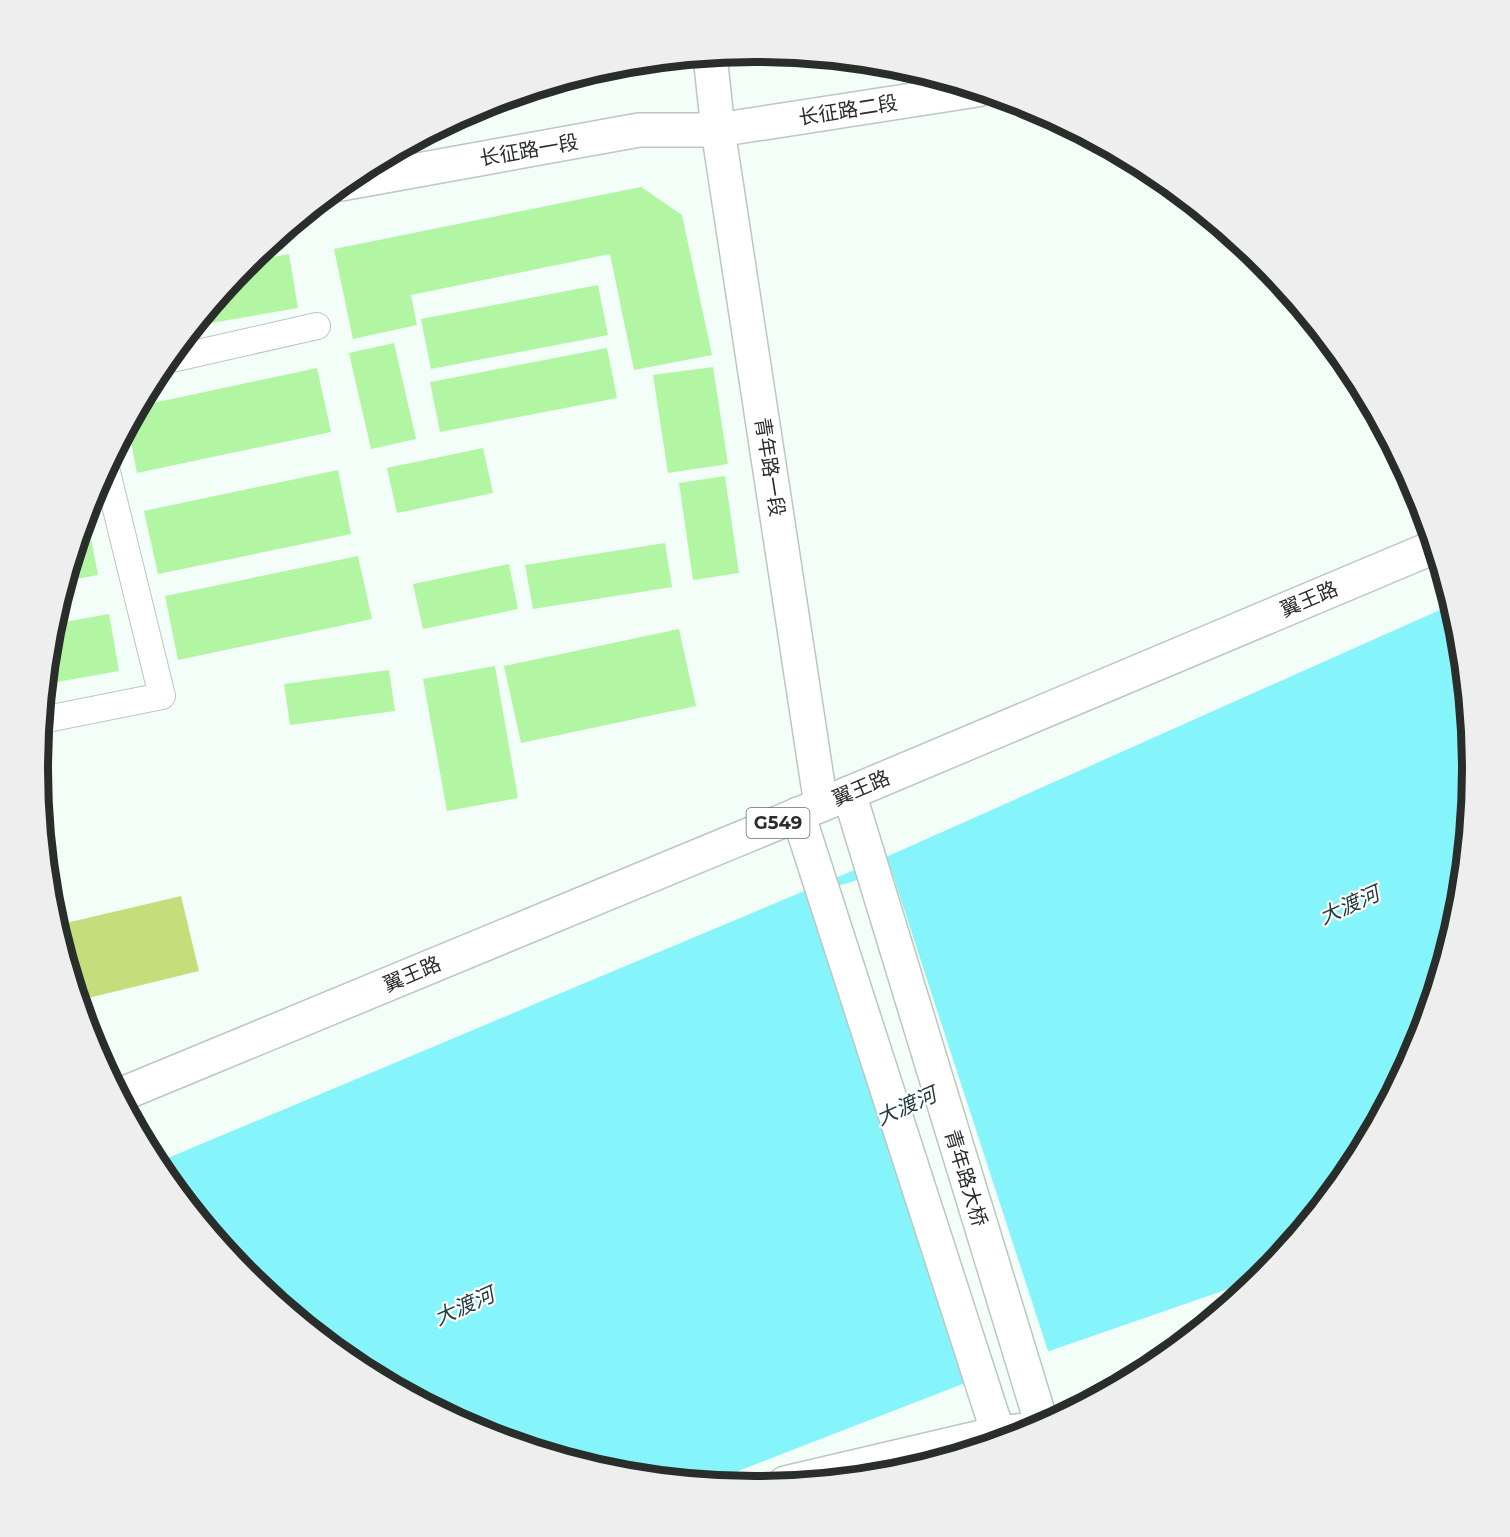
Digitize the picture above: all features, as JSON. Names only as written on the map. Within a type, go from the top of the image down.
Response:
[{"type":"main road","name":"青年路一段","points":[[711,63],[718,130],[823,804]]},
{"type":"main road","name":"长征路二段","points":[[718,130],[961,93]]},
{"type":"main road","name":"长征路一段","points":[[364,180],[639,130],[718,130]]},
{"type":"main road","name":"翼王路","points":[[127,1092],[823,804],[1427,550]]},
{"type":"main road","name":"青年路大桥","points":[[823,804],[1039,1416]]},
{"type":"main road","points":[[823,804],[998,1432],[841,1470]]},
{"type":"street","points":[[181,357],[317,326]]},
{"type":"street","points":[[50,718],[162,696],[109,482]]},
{"type":"green space","points":[[181,896],[199,971],[87,998],[66,923]]},
{"type":"water","name":"大渡河","points":[[1443,609],[1456,676],[1462,769],[1456,861],[1438,951],[1408,1039],[1367,1122],[1316,1199],[1287,1235],[1235,1287],[1032,1357],[728,1475],[663,1469],[617,1462],[528,1438],[484,1422],[401,1381],[325,1329],[255,1268],[223,1235],[166,1159],[895,853]]},
{"type":"pier","points":[[891,869],[1049,1354],[967,1385],[807,896]]},
{"type":"building","points":[[641,187],[682,215],[712,355],[634,370],[610,254],[411,295],[417,325],[353,339],[334,249]]},
{"type":"building","points":[[289,254],[298,308],[205,324],[223,302],[266,258]]},
{"type":"building","points":[[598,285],[608,335],[431,369],[421,319]]},
{"type":"building","points":[[394,343],[416,439],[371,449],[349,353]]},
{"type":"building","points":[[607,348],[617,398],[440,432],[430,382]]},
{"type":"building","points":[[713,367],[728,464],[668,473],[653,375]]},
{"type":"building","points":[[317,368],[331,432],[137,473],[130,439],[150,404]]},
{"type":"building","points":[[483,448],[493,493],[397,513],[387,468]]},
{"type":"building","points":[[338,470],[351,534],[158,574],[144,511]]},
{"type":"building","points":[[725,476],[739,573],[693,580],[679,483]]},
{"type":"building","points":[[90,531],[98,575],[74,579]]},
{"type":"building","points":[[665,543],[672,587],[533,609],[525,565]]},
{"type":"building","points":[[358,556],[372,619],[178,660],[165,596]]},
{"type":"building","points":[[509,564],[518,609],[423,629],[413,584]]},
{"type":"building","points":[[109,614],[119,671],[53,683],[64,622]]},
{"type":"building","points":[[679,629],[696,706],[521,743],[504,666]]},
{"type":"building","points":[[495,666],[518,798],[447,811],[423,679]]},
{"type":"building","points":[[389,670],[395,711],[290,725],[284,684]]}]
